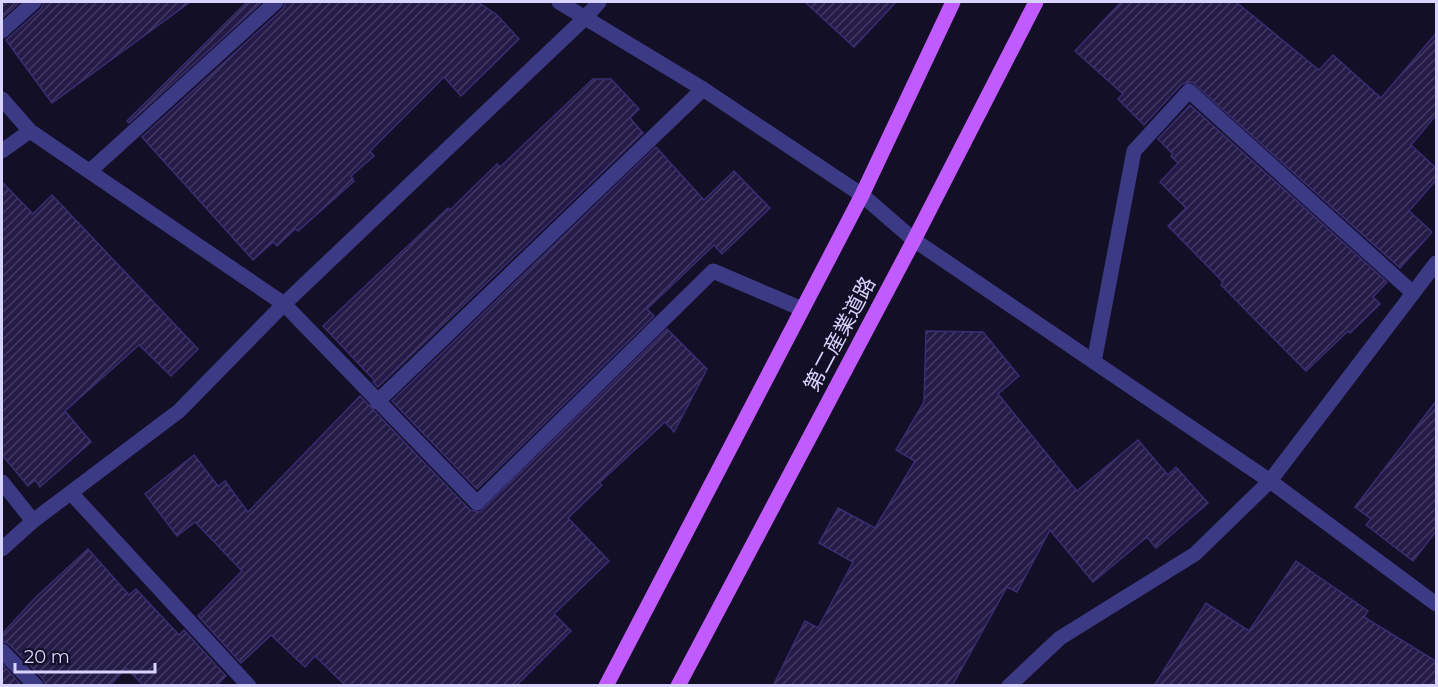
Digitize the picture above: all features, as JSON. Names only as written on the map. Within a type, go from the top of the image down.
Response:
[{"type":"main road","points":[[606,686],[862,195],[953,2]]},
{"type":"main road","name":"第二産業道路","points":[[678,686],[914,240],[1036,2]]},
{"type":"street","points":[[2,31],[34,2]]},
{"type":"street","points":[[90,171],[276,2]]},
{"type":"street","points":[[559,2],[703,89],[862,195],[914,240],[1270,481],[1437,604]]},
{"type":"street","points":[[2,549],[33,521],[179,411],[284,304],[585,18],[599,2]]},
{"type":"street","points":[[377,402],[703,89]]},
{"type":"street","points":[[1094,362],[1134,151],[1189,91],[1413,293]]},
{"type":"street","points":[[2,99],[30,131],[284,304],[477,503],[712,271],[802,309]]},
{"type":"street","points":[[2,151],[30,131]]},
{"type":"street","points":[[1009,686],[1060,639],[1195,554],[1270,481],[1437,263]]},
{"type":"street","points":[[2,482],[33,521]]},
{"type":"street","points":[[71,494],[249,686]]},
{"type":"street","points":[[2,651],[36,686]]},
{"type":"building","points":[[2,2],[20,2],[2,18]]},
{"type":"building","points":[[44,2],[190,2],[52,103],[6,40],[41,9]]},
{"type":"building","points":[[247,2],[262,2],[129,123],[127,121]]},
{"type":"building","points":[[286,2],[478,2],[497,15],[519,39],[461,96],[444,77],[370,151],[374,156],[351,176],[354,181],[298,231],[295,229],[277,246],[273,242],[253,260],[142,137],[283,9]]},
{"type":"building","points":[[805,2],[896,2],[854,47]]},
{"type":"building","points":[[1121,2],[1236,2],[1319,70],[1333,55],[1381,98],[1437,32],[1437,114],[1411,145],[1437,169],[1437,179],[1409,211],[1432,232],[1400,268],[1192,82],[1182,84],[1144,125],[1118,99],[1123,94],[1075,51]]},
{"type":"building","points":[[593,79],[611,79],[639,109],[630,118],[643,133],[378,387],[323,326],[448,208],[450,210],[497,164],[500,167]]},
{"type":"building","points":[[1190,105],[1387,282],[1373,297],[1380,304],[1306,371],[1221,285],[1223,282],[1168,226],[1186,208],[1160,182],[1178,163],[1171,156],[1173,154],[1158,139]]},
{"type":"building","points":[[656,147],[704,200],[734,171],[770,208],[722,254],[714,245],[647,309],[654,316],[477,489],[392,401]]},
{"type":"building","points":[[2,182],[33,214],[52,195],[198,349],[171,376],[139,345],[65,411],[91,442],[40,487],[35,480],[28,486],[2,455]]},
{"type":"building","points":[[667,329],[707,369],[674,432],[665,422],[599,483],[602,485],[568,518],[609,561],[554,614],[571,631],[516,686],[346,686],[315,656],[305,667],[271,635],[241,663],[198,616],[242,571],[195,522],[177,536],[145,494],[194,455],[218,486],[225,481],[248,512],[360,396],[470,510],[480,512]]},
{"type":"building","points":[[926,331],[983,332],[1019,376],[998,394],[1077,491],[1138,440],[1168,475],[1176,467],[1208,503],[1156,548],[1147,537],[1093,582],[1050,530],[1017,592],[1007,587],[952,686],[773,686],[805,621],[818,628],[853,562],[819,543],[838,508],[875,528],[915,461],[896,450],[924,402]]},
{"type":"building","points":[[1437,400],[1437,530],[1413,561],[1366,525],[1371,519],[1355,507]]},
{"type":"building","points":[[88,549],[129,595],[136,589],[179,635],[184,630],[226,676],[216,686],[144,686],[126,668],[109,686],[46,686],[43,679],[9,644],[2,641],[2,634],[36,597]]},
{"type":"building","points":[[1296,561],[1368,611],[1364,617],[1437,662],[1437,686],[1154,686],[1206,603],[1249,631]]},
{"type":"building","points":[[2,664],[22,686],[2,686]]}]
